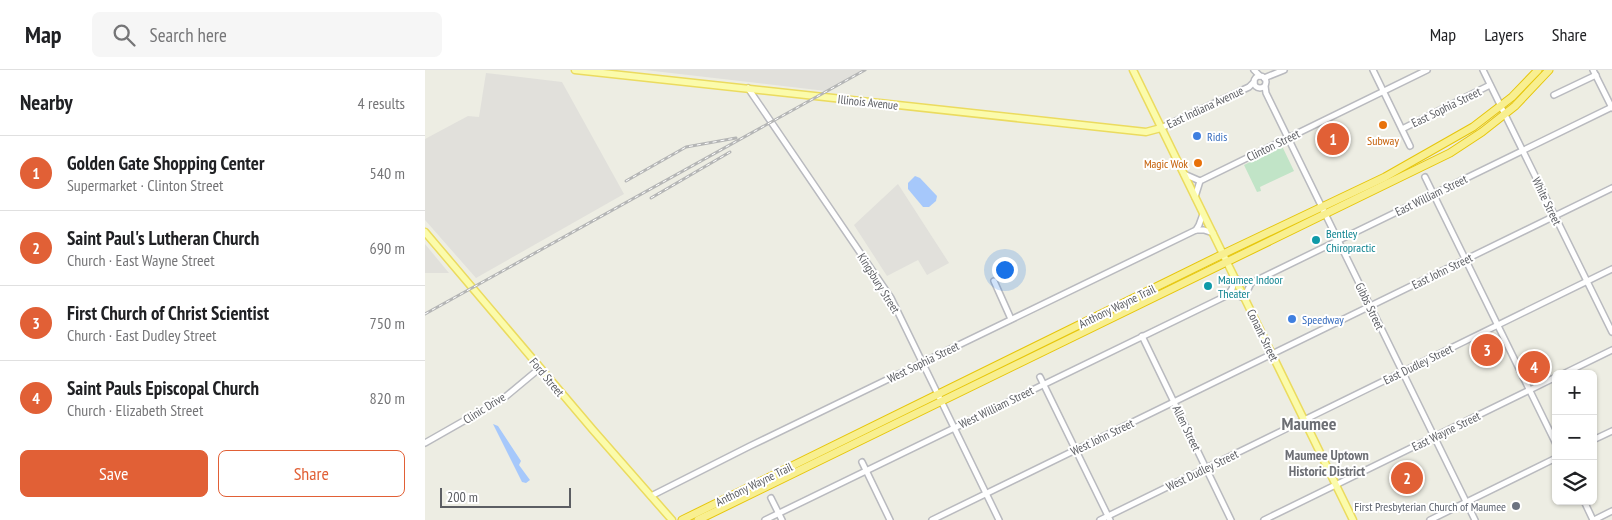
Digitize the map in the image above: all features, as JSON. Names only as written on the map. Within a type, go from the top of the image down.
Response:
[{"type":"highway","name":"Anthony Wayne Trail","points":[[698,520],[1227,262],[1324,211],[1449,143],[1501,107],[1538,70]]},
{"type":"highway","name":"Anthony Wayne Trail","points":[[682,520],[1223,254],[1324,211],[1451,153],[1515,106],[1549,70]]},
{"type":"main road","name":"Illinois Avenue","points":[[575,70],[1146,132],[1161,128]]},
{"type":"main road","name":"Conant Street","points":[[1133,70],[1353,520]]},
{"type":"main road","name":"Ford Street","points":[[425,232],[593,431],[672,520]]},
{"type":"street","points":[[1254,70],[1260,82]]},
{"type":"street","name":"East Indiana Avenue","points":[[1161,128],[1284,70]]},
{"type":"street","points":[[1373,70],[1410,146]]},
{"type":"street","name":"Clinton Street","points":[[1200,181],[1427,70]]},
{"type":"street","name":"White Street","points":[[1483,70],[1612,332]]},
{"type":"street","points":[[1554,94],[1594,72],[1612,107]]},
{"type":"street","name":"Gibbs Street","points":[[1260,82],[1475,520]]},
{"type":"street","name":"East Sophia Street","points":[[1402,129],[1490,85]]},
{"type":"street","name":"Kingsbury Street","points":[[748,88],[891,298],[999,520]]},
{"type":"street","name":"East William Street","points":[[1251,284],[1612,107]]},
{"type":"street","points":[[1184,174],[1200,181],[1195,192],[1195,198]]},
{"type":"street","points":[[1425,176],[1552,436]]},
{"type":"street","name":"East John Street","points":[[1272,354],[1612,188]]},
{"type":"street","points":[[1195,230],[1203,214]]},
{"type":"street","points":[[1195,230],[1204,230],[1213,234]]},
{"type":"street","name":"West Sophia Street","points":[[651,496],[1195,230]]},
{"type":"street","name":"East Dudley Street","points":[[1304,420],[1612,269]]},
{"type":"street","points":[[1235,279],[1251,284],[1244,298],[1235,294],[1228,295],[1235,279]]},
{"type":"street","points":[[994,281],[1011,320]]},
{"type":"street","name":"West William Street","points":[[765,520],[1228,295]]},
{"type":"street","name":"Allen Street","points":[[1142,336],[1231,520]]},
{"type":"street","points":[[1571,370],[1612,350]]},
{"type":"street","name":"West John Street","points":[[933,520],[1272,354]]},
{"type":"street","name":"Clinic Drive","points":[[425,443],[504,398],[540,368]]},
{"type":"street","points":[[1040,377],[1109,518]]},
{"type":"street","name":"East Wayne Street","points":[[1264,520],[1552,379]]},
{"type":"street","name":"West Dudley Street","points":[[1100,520],[1109,518],[1206,467],[1304,420]]},
{"type":"street","points":[[1597,438],[1612,431]]},
{"type":"street","points":[[1430,520],[1552,460]]},
{"type":"street","points":[[862,462],[891,520]]},
{"type":"street","points":[[771,498],[782,520]]},
{"type":"street","points":[[1586,505],[1594,520],[1612,511]]},
{"type":"shaded area","points":[[645,70],[862,70],[826,91]]},
{"type":"shaded area","points":[[486,73],[562,82],[624,194],[476,278],[425,220],[425,139],[468,116],[479,117]]},
{"type":"shaded area","points":[[898,184],[949,263],[927,275],[918,260],[887,276],[854,225]]},
{"type":"shaded area","points":[[425,244],[449,273],[425,273]]},
{"type":"green space","points":[[1282,146],[1294,171],[1260,187],[1261,191],[1257,192],[1244,165]]},
{"type":"water","points":[[915,176],[920,178],[937,196],[936,201],[929,207],[923,207],[908,189],[908,183]]},
{"type":"water","points":[[493,424],[498,426],[521,461],[519,465],[530,480],[526,483],[522,482]]},
{"type":"railway","points":[[425,314],[865,70]]},
{"type":"railway","points":[[626,181],[686,147],[736,138]]},
{"type":"railway","points":[[651,198],[730,152]]},
{"type":"place","name":"Subway","points":[[1383,125]]},
{"type":"place","name":"Ridis","points":[[1197,136]]},
{"type":"place","name":"Golden Gate Shopping Center","points":[[1333,139]]},
{"type":"place","name":"Magic Wok","points":[[1198,163]]},
{"type":"place","name":"Bentley Chiropractic","points":[[1316,240]]},
{"type":"place","name":"Maumee Indoor Theater","points":[[1208,286]]},
{"type":"place","name":"Speedway","points":[[1292,319]]},
{"type":"place","name":"First Church of Christ Scientist","points":[[1487,350]]},
{"type":"place","name":"Saint Pauls Episcopal Church","points":[[1534,367]]},
{"type":"place","name":"Saint Paul's Lutheran Church","points":[[1407,478]]},
{"type":"place","name":"First Presbyterian Church of Maumee","points":[[1516,506]]},
{"type":"district","name":"Maumee","points":[[1309,423]]},
{"type":"district","name":"Maumee Uptown Historic District","points":[[1327,464]]}]
